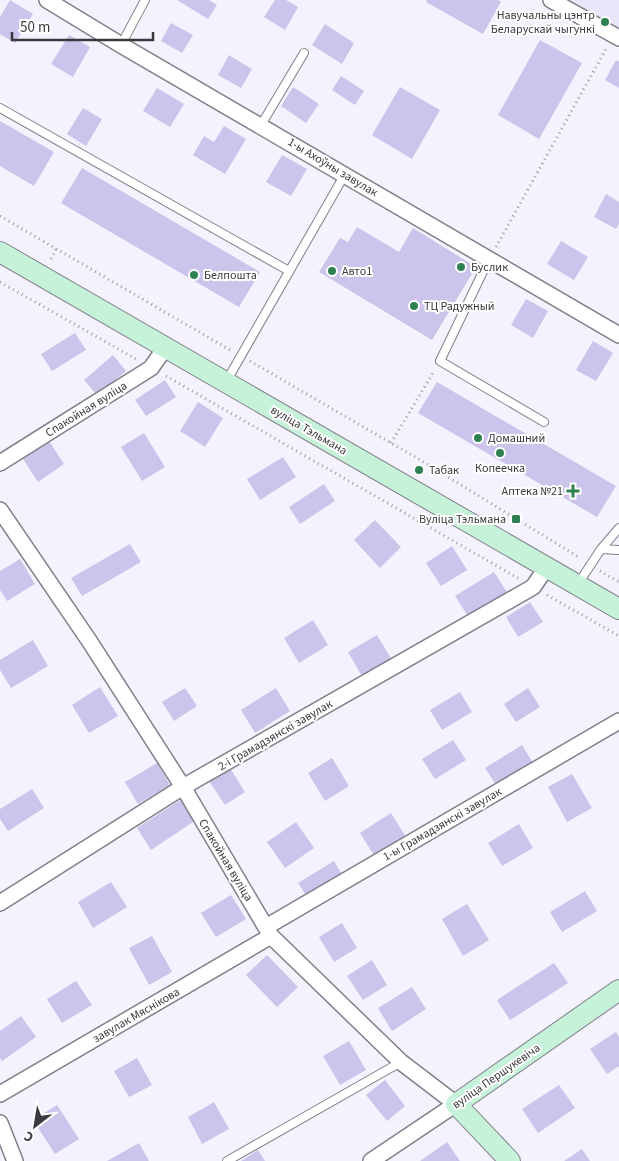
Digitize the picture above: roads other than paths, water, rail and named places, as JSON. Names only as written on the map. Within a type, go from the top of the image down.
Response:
[{"type":"main road","name":"вуліца Тэльмана","points":[[0,252],[619,608]]},
{"type":"main road","name":"вуліца Першукевіча","points":[[456,1104],[619,990]]},
{"type":"main road","name":"Спакойная вуліца","points":[[456,1104],[510,1161]]},
{"type":"street","name":"1-ы Ахоўны завулак","points":[[48,0],[121,45],[262,125],[619,334]]},
{"type":"street","points":[[551,0],[616,37]]},
{"type":"street","name":"Спакойная вуліца","points":[[0,463],[151,368],[165,348]]},
{"type":"street","name":"Спакойная вуліца","points":[[0,510],[90,642],[184,787],[268,931],[402,1062],[456,1104]]},
{"type":"street","name":"2-і Грамадзянскі завулак","points":[[0,903],[184,787],[533,587],[547,566]]},
{"type":"street","name":"1-ы Грамадзянскі завулак","points":[[268,931],[619,721]]},
{"type":"street","name":"завулак Мяснікова","points":[[0,1094],[268,931]]},
{"type":"street","name":"вуліца Першукевіча","points":[[371,1161],[456,1104]]},
{"type":"street","points":[[0,1123],[15,1161]]},
{"type":"lane","points":[[121,45],[145,0]]},
{"type":"lane","points":[[262,125],[304,53]]},
{"type":"lane","points":[[0,108],[289,271]]},
{"type":"lane","points":[[226,382],[345,174]]},
{"type":"lane","points":[[489,259],[440,361],[544,422]]},
{"type":"lane","points":[[578,585],[601,549],[619,528]]},
{"type":"lane","points":[[601,549],[619,550]]},
{"type":"lane","points":[[227,1161],[402,1062]]},
{"type":"place","name":"Навучальны цэнтр Беларускай чыгункі","points":[[605,22]]},
{"type":"place","name":"Буслик","points":[[461,267]]},
{"type":"place","name":"Авто1","points":[[332,271]]},
{"type":"place","name":"Белпошта","points":[[194,275]]},
{"type":"place","name":"ТЦ Радужный","points":[[414,306]]},
{"type":"place","name":"Домашний","points":[[478,438]]},
{"type":"place","name":"Копеечка","points":[[500,453]]},
{"type":"place","name":"Табак","points":[[419,470]]},
{"type":"place","name":"Аптека №21","points":[[573,491]]},
{"type":"place","name":"Вуліца Тэльмана","points":[[516,519]]}]
